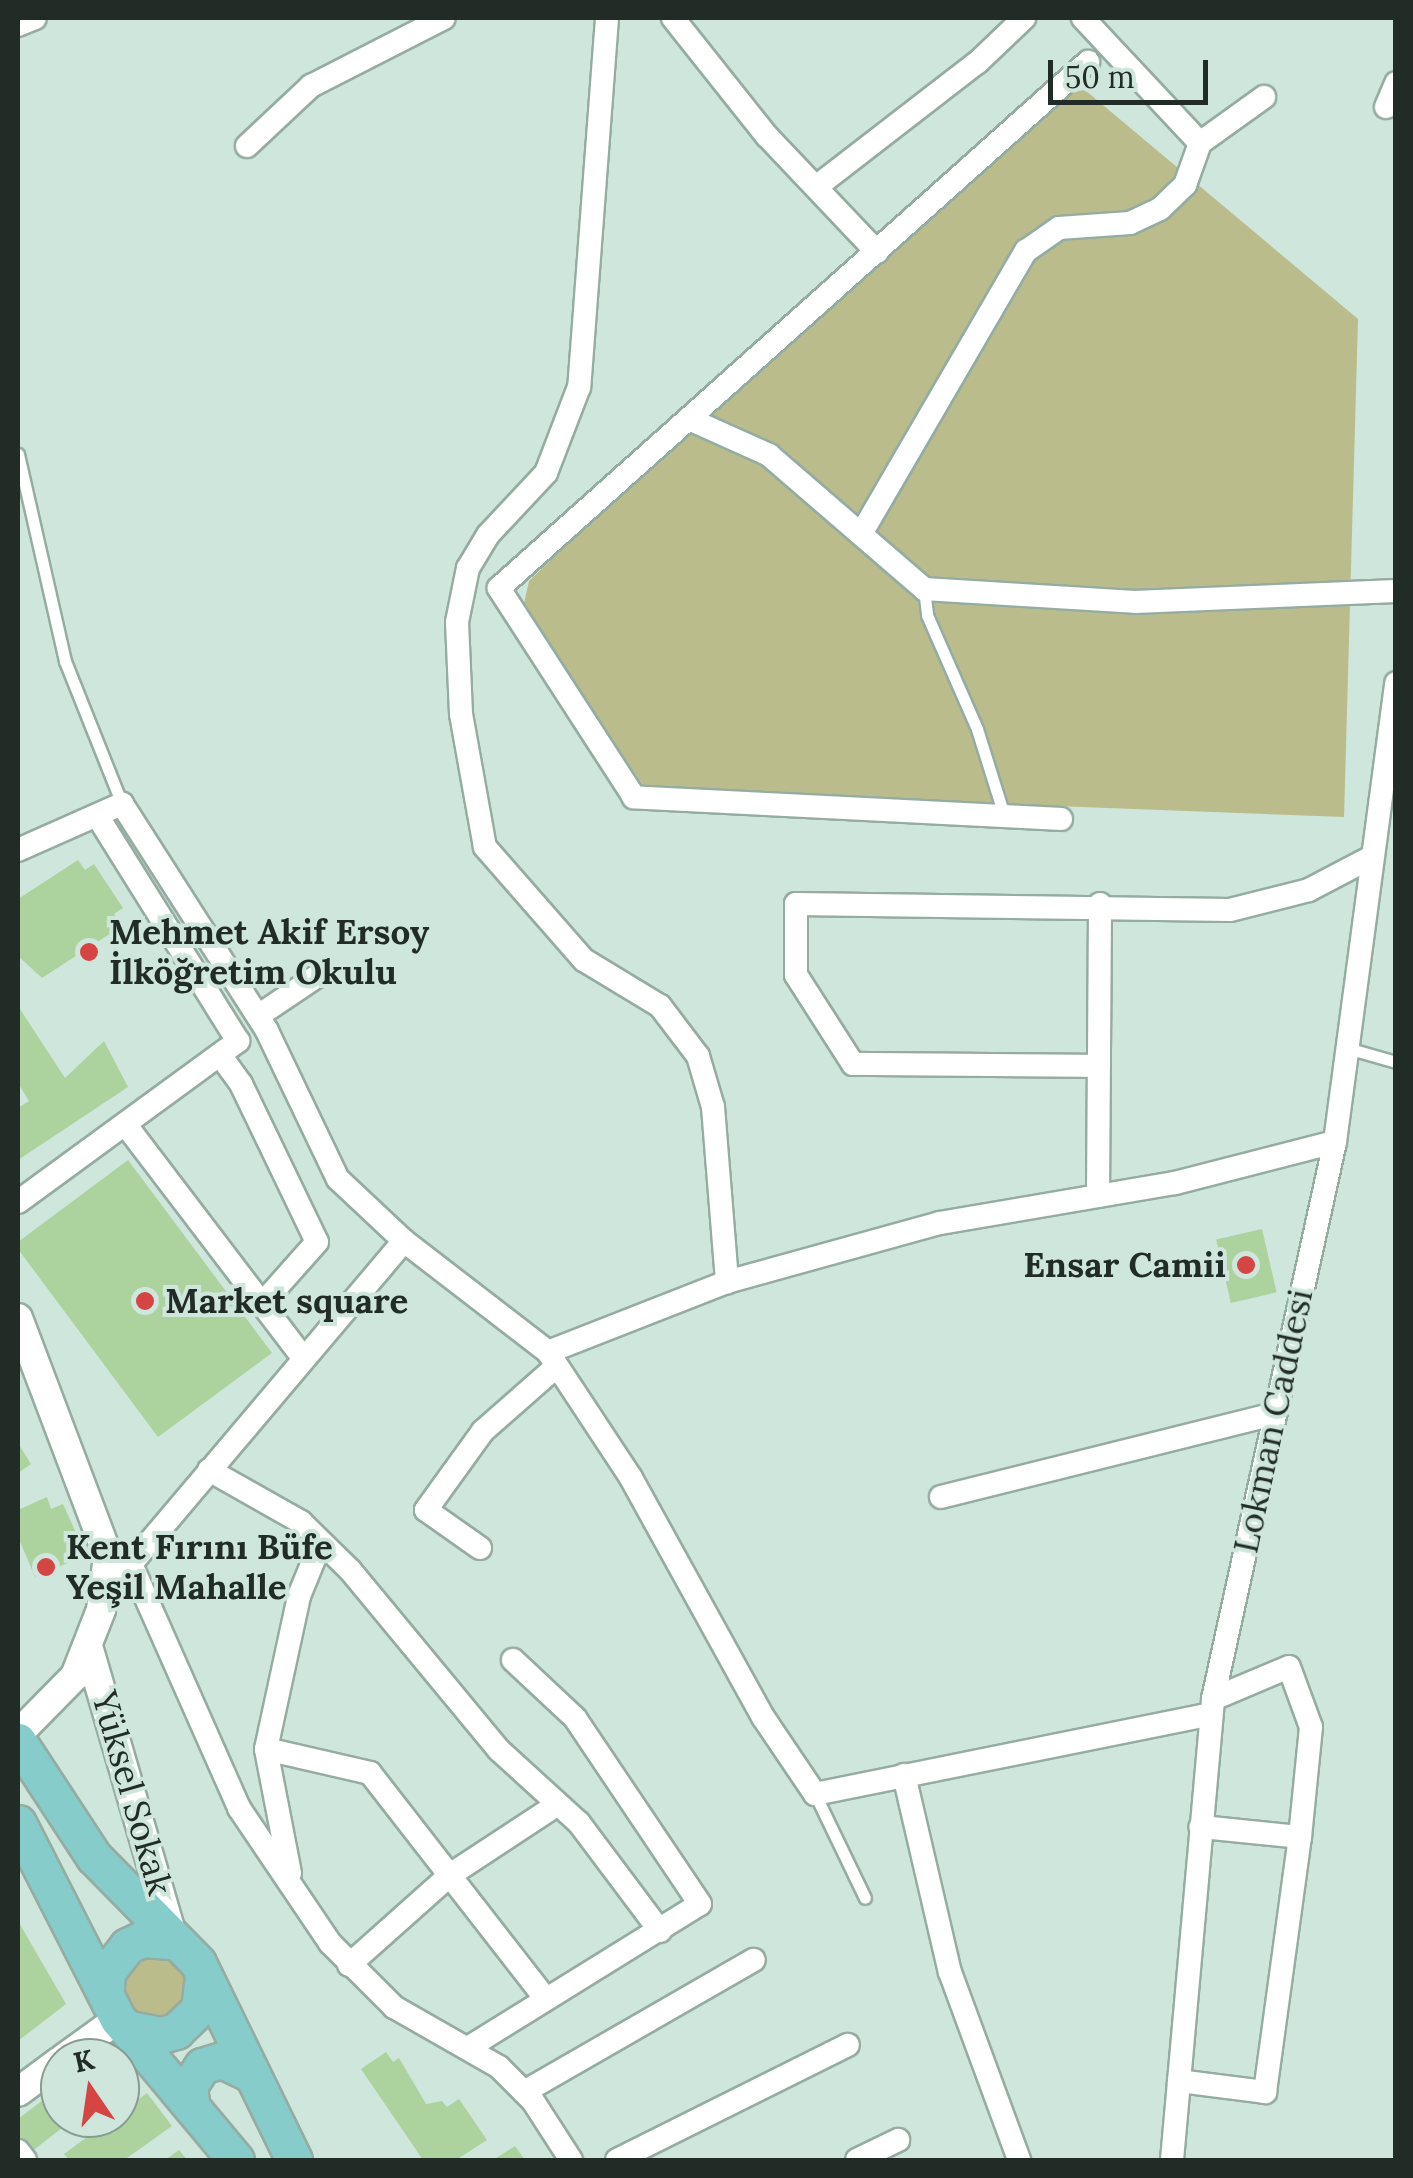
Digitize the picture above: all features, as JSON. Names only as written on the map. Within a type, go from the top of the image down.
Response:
[{"type":"main road","points":[[18,1738],[56,1803],[115,1883],[188,1950],[294,2160]]},
{"type":"main road","points":[[18,1823],[118,2012],[236,2160]]},
{"type":"main road","points":[[118,2012],[115,1958],[142,1939],[174,1941]]},
{"type":"main road","points":[[118,2012],[161,2035],[176,2030],[199,2008],[204,1977]]},
{"type":"main road","points":[[191,2102],[189,2086],[202,2066],[222,2060],[251,2074]]},
{"type":"street","points":[[18,26],[35,18]]},
{"type":"street","points":[[247,146],[311,86],[444,18]]},
{"type":"street","points":[[607,18],[579,388],[546,472],[468,568],[457,622],[461,714],[486,846],[584,960],[660,1006],[698,1056],[713,1106],[727,1282]]},
{"type":"street","points":[[673,18],[816,187],[877,252]]},
{"type":"street","points":[[816,187],[978,62],[1024,18]]},
{"type":"street","points":[[1083,18],[1200,143]]},
{"type":"street","points":[[1062,819],[634,797],[499,588],[1088,62]]},
{"type":"street","points":[[1386,107],[1396,83]]},
{"type":"street","points":[[862,534],[1026,252],[1059,228],[1130,223],[1160,209],[1185,185],[1200,143],[1264,97]]},
{"type":"street","points":[[689,420],[770,456],[924,589],[1135,602],[1396,591]]},
{"type":"street","name":"Lokman Caddesi","points":[[1172,2160],[1212,1706],[1334,1142],[1396,683]]},
{"type":"street","points":[[20,843],[122,804],[258,1016],[338,1179],[404,1241],[552,1359],[632,1478],[763,1717],[815,1794],[1212,1706],[1288,1667],[1311,1727],[1265,2092],[1179,2081]]},
{"type":"street","points":[[18,1202],[238,1042],[98,815]]},
{"type":"street","points":[[1099,1066],[853,1064],[796,975],[796,904],[1100,904],[1230,910],[1309,890],[1370,858]]},
{"type":"street","points":[[1098,1196],[1100,904]]},
{"type":"street","points":[[258,1016],[323,972]]},
{"type":"street","points":[[220,1055],[241,1084],[317,1242],[262,1304]]},
{"type":"street","points":[[125,1124],[303,1358]]},
{"type":"street","points":[[480,1548],[426,1510],[483,1430],[552,1359],[727,1282],[940,1223],[1098,1196],[1334,1142]]},
{"type":"street","points":[[404,1241],[209,1470],[119,1569],[239,1808],[348,1964],[394,2007],[472,2046],[524,2092],[571,2160]]},
{"type":"street","name":"Yüksel Sokak","points":[[18,1318],[119,1569],[76,1676],[18,1738]]},
{"type":"street","points":[[941,1497],[1274,1414]]},
{"type":"street","points":[[209,1470],[301,1522],[322,1542],[499,1750],[558,1804],[660,1931]]},
{"type":"street","points":[[292,1886],[266,1749],[299,1596],[322,1542]]},
{"type":"street","name":"Yüksel Sokak","points":[[88,1646],[174,1941]]},
{"type":"street","points":[[472,2046],[700,1904],[575,1718],[514,1660]]},
{"type":"street","points":[[56,1803],[40,1751],[76,1676]]},
{"type":"street","points":[[266,1749],[370,1773],[546,1998]]},
{"type":"street","points":[[904,1775],[950,1972],[1019,2160]]},
{"type":"street","points":[[348,1964],[450,1875],[558,1804]]},
{"type":"street","points":[[1201,1827],[1300,1836]]},
{"type":"street","points":[[524,2092],[754,1960]]},
{"type":"street","points":[[88,2038],[118,2012]]},
{"type":"street","points":[[617,2160],[848,2044]]},
{"type":"street","points":[[18,2092],[40,2076]]},
{"type":"street","points":[[856,2160],[898,2140]]},
{"type":"street","points":[[18,2151],[25,2160]]},
{"type":"lane","points":[[18,454],[65,661],[122,804]]},
{"type":"lane","points":[[924,589],[927,615],[977,729],[1004,816]]},
{"type":"lane","points":[[1346,1048],[1396,1062]]},
{"type":"lane","points":[[815,1794],[866,1898]]},
{"type":"green space","points":[[1085,90],[1358,319],[1344,817],[661,791],[643,785],[523,608],[529,581],[684,432],[1071,92]]},
{"type":"green space","points":[[142,1953],[177,1957],[193,1990],[172,2021],[127,2012],[119,1979]]},
{"type":"building","points":[[78,860],[85,870],[94,864],[123,908],[114,914],[122,926],[42,978],[18,956],[18,899]]},
{"type":"building","points":[[18,1006],[65,1078],[104,1041],[128,1087],[18,1160],[18,1108],[29,1101],[18,1083]]},
{"type":"building","name":"Market square","points":[[128,1160],[272,1353],[158,1437],[18,1249],[18,1242]]},
{"type":"building","name":"Ensar Camii","points":[[1262,1229],[1277,1292],[1231,1303],[1216,1240]]},
{"type":"building","points":[[18,1443],[31,1464],[18,1473]]},
{"type":"building","points":[[47,1497],[51,1509],[63,1504],[86,1555],[35,1577],[18,1537],[18,1510]]},
{"type":"building","points":[[18,1921],[66,2004],[18,2041]]},
{"type":"building","points":[[386,2052],[393,2062],[399,2058],[426,2104],[442,2101],[447,2107],[459,2099],[487,2140],[456,2160],[423,2160],[361,2069]]},
{"type":"building","points":[[147,2093],[172,2126],[124,2160],[69,2160],[64,2154],[86,2138],[140,2138],[140,2098]]},
{"type":"building","points":[[40,2102],[40,2138],[49,2138],[27,2155],[18,2142],[18,2119]]},
{"type":"building","points":[[515,2146],[525,2160],[493,2160]]},
{"type":"building","points":[[179,2150],[187,2160],[165,2160]]},
{"type":"place","name":"Mehmet Akif Ersoy İlköğretim Okulu","points":[[89,952]]},
{"type":"place","name":"Ensar Camii","points":[[1246,1265]]},
{"type":"place","name":"Market square","points":[[145,1301]]},
{"type":"place","name":"Kent Fırını Büfe Yeşil Mahalle","points":[[46,1567]]}]
